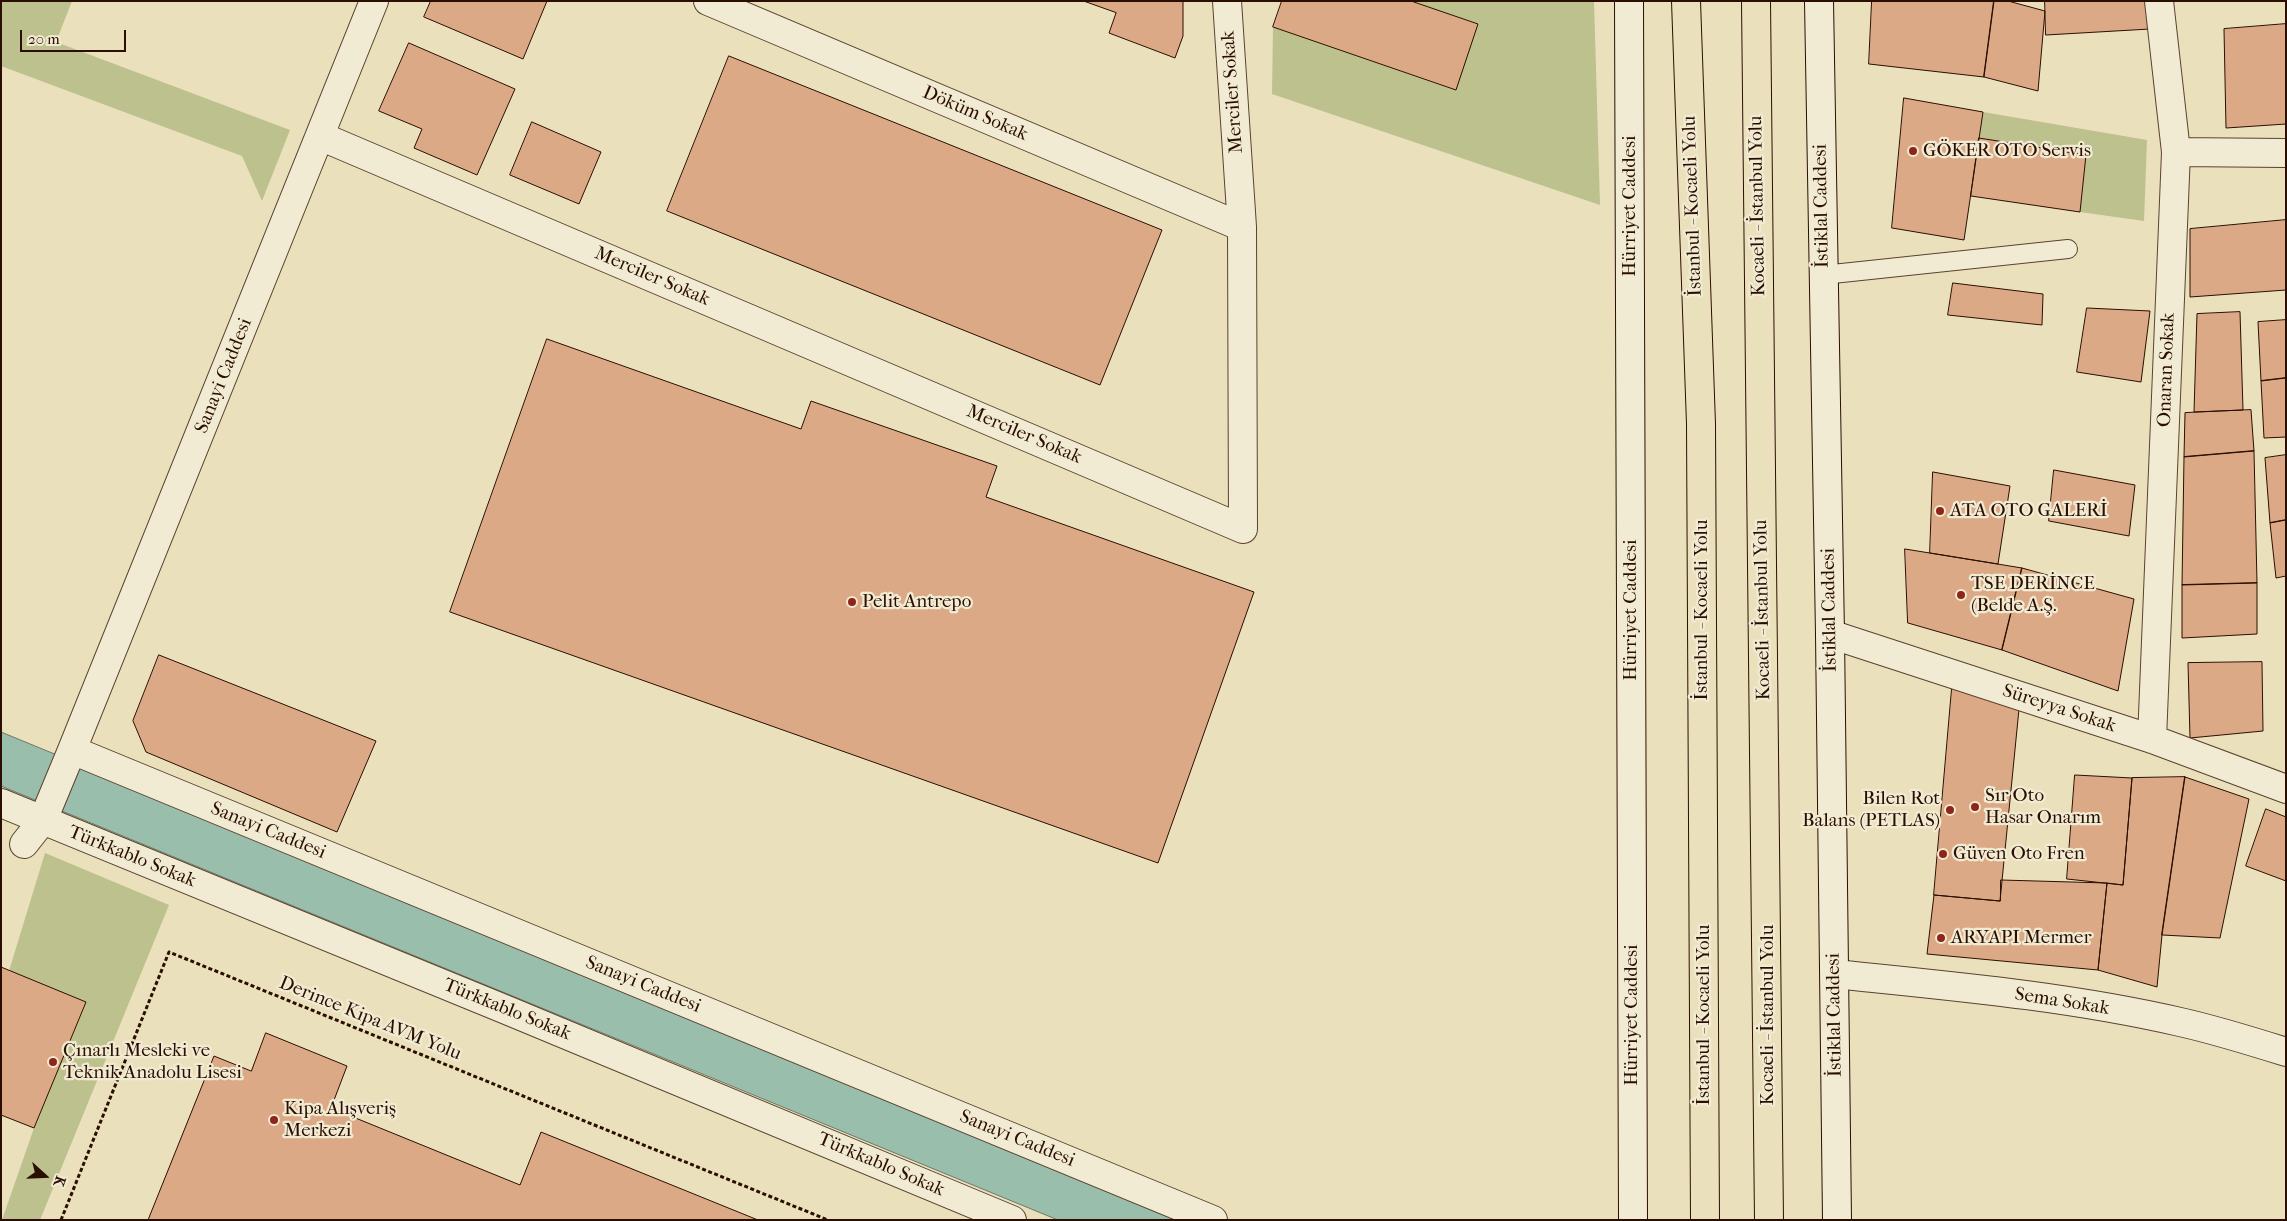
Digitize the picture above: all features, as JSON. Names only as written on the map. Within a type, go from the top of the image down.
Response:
[{"type":"highway","name":"İstanbul - Kocaeli Yolu","points":[[1686,1],[1701,424],[1705,1220]]},
{"type":"highway","name":"Kocaeli - İstanbul Yolu","points":[[1756,1],[1769,1220]]},
{"type":"street","name":"Sanayi Caddesi","points":[[24,844],[43,820],[374,1]]},
{"type":"street","name":"Döküm Sokak","points":[[708,1],[1242,227]]},
{"type":"street","name":"Merciler Sokak","points":[[320,136],[1244,528],[1242,227],[1228,1]]},
{"type":"street","name":"Hürriyet Caddesi","points":[[1629,1],[1633,1220]]},
{"type":"street","name":"İstiklal Caddesi","points":[[1819,1],[1830,634],[1837,1220]]},
{"type":"street","name":"Onaran Sokak","points":[[2152,739],[2176,152],[2160,1]]},
{"type":"street","points":[[2176,152],[2286,153]]},
{"type":"street","name":"Süreyya Sokak","points":[[1830,634],[2152,739],[2286,789]]},
{"type":"street","name":"Sanayi Caddesi","points":[[72,750],[1213,1220]]},
{"type":"street","name":"Türkkablo Sokak","points":[[1,803],[509,1010],[1012,1220]]},
{"type":"street","name":"Sema Sokak","points":[[1835,974],[2041,997],[2130,1012],[2180,1022],[2286,1052]]},
{"type":"lane","points":[[1823,275],[2068,250]]},
{"type":"path","name":"Derince Kipa AVM Yolu","points":[[61,1220],[169,952],[828,1220]]},
{"type":"shaded area","points":[[1,1],[72,1],[56,42],[290,130],[262,201],[242,156],[1,66]]},
{"type":"shaded area","points":[[1411,1],[1594,1],[1600,205],[1272,94],[1273,27],[1455,90],[1478,24]]},
{"type":"shaded area","points":[[1983,112],[2147,140],[2144,221],[2080,212],[2086,155],[1979,138]]},
{"type":"shaded area","points":[[1,732],[1188,1220],[1058,1220],[1,786]]},
{"type":"shaded area","name":"Çınarlı Mesleki ve Teknik Anadolu Lisesi","points":[[45,853],[169,905],[40,1220],[2,1220],[34,1128],[86,1002],[9,971]]},
{"type":"building","points":[[431,1],[547,1],[523,59],[424,17]]},
{"type":"building","points":[[1084,1],[1183,1],[1183,36],[1175,58],[1109,33],[1116,13]]},
{"type":"building","points":[[1282,1],[1411,1],[1478,24],[1456,90],[1273,27]]},
{"type":"building","points":[[1872,1],[1994,1],[1984,77],[1869,64]]},
{"type":"building","points":[[1994,1],[2008,1],[2045,11],[2038,91],[1984,77]]},
{"type":"building","points":[[2045,1],[2148,1],[2150,29],[2046,35]]},
{"type":"building","points":[[2286,24],[2286,124],[2226,128],[2224,29]]},
{"type":"building","points":[[409,43],[515,89],[477,175],[414,148],[422,129],[379,111]]},
{"type":"building","points":[[729,56],[1162,230],[1100,385],[667,211]]},
{"type":"building","points":[[1904,98],[1983,112],[1964,240],[1892,228]]},
{"type":"building","points":[[532,122],[601,152],[579,204],[510,175]]},
{"type":"building","points":[[1979,138],[2086,155],[2080,212],[1971,196]]},
{"type":"building","points":[[2286,220],[2286,290],[2190,297],[2190,229]]},
{"type":"building","points":[[1953,283],[2043,294],[2042,325],[1948,315]]},
{"type":"building","points":[[2087,308],[2150,311],[2141,382],[2077,372]]},
{"type":"building","points":[[2240,312],[2243,410],[2194,412],[2197,314]]},
{"type":"building","points":[[2286,320],[2286,378],[2261,381],[2258,322]]},
{"type":"building","name":"Pelit Antrepo","points":[[547,339],[801,429],[811,401],[997,466],[986,497],[1254,592],[1158,863],[450,612]]},
{"type":"building","points":[[2286,378],[2286,437],[2264,438],[2261,381]]},
{"type":"building","points":[[2251,410],[2254,451],[2184,457],[2185,413]]},
{"type":"building","points":[[2254,451],[2257,583],[2182,585],[2184,457]]},
{"type":"building","points":[[2286,455],[2286,520],[2270,523],[2265,458]]},
{"type":"building","points":[[2054,470],[2135,485],[2129,536],[2049,521]]},
{"type":"building","points":[[1933,472],[2010,486],[1998,564],[1930,553]]},
{"type":"building","points":[[2286,520],[2286,576],[2276,578],[2270,523]]},
{"type":"building","name":"TSE DERİNCE (Belde A.Ş.","points":[[1905,549],[2022,568],[2002,650],[1908,623]]},
{"type":"building","points":[[2022,568],[2134,599],[2118,691],[2002,650]]},
{"type":"building","points":[[2257,583],[2257,634],[2182,638],[2182,585]]},
{"type":"building","points":[[159,655],[376,741],[337,832],[146,752],[133,721]]},
{"type":"building","points":[[2262,662],[2263,731],[2190,738],[2188,663]]},
{"type":"building","name":"Sır Oto Hasar Onarım","points":[[1952,688],[2019,709],[2000,901],[1934,895]]},
{"type":"building","points":[[2075,775],[2132,778],[2123,885],[2067,879]]},
{"type":"building","points":[[2185,777],[2249,799],[2220,938],[2162,935]]},
{"type":"building","points":[[2185,777],[2162,935],[2157,987],[2098,970],[2107,883],[2123,885],[2132,778]]},
{"type":"building","points":[[2266,809],[2286,817],[2286,881],[2246,866]]},
{"type":"building","points":[[2001,880],[2107,883],[2098,970],[1927,954],[1934,895],[2000,901]]},
{"type":"building","points":[[1,967],[86,1002],[34,1128],[1,1115]]},
{"type":"building","name":"Kipa Alışveriş Merkezi","points":[[266,1033],[347,1066],[331,1108],[520,1185],[541,1132],[758,1220],[148,1220],[214,1056],[251,1071]]},
{"type":"place","name":"GÖKER OTO Servis","points":[[1913,151]]},
{"type":"place","name":"ATA OTO GALERİ","points":[[1940,511]]},
{"type":"place","name":"TSE DERİNCE (Belde A.Ş.","points":[[1961,595]]},
{"type":"place","name":"Pelit Antrepo","points":[[852,602]]},
{"type":"place","name":"Sır Oto Hasar Onarım","points":[[1975,807]]},
{"type":"place","name":"Bilen Rot Balans (PETLAS)","points":[[1950,810]]},
{"type":"place","name":"Güven Oto Fren","points":[[1943,854]]},
{"type":"place","name":"ARYAPI Mermer","points":[[1941,938]]},
{"type":"place","name":"Çınarlı Mesleki ve Teknik Anadolu Lisesi","points":[[53,1062]]},
{"type":"place","name":"Kipa Alışveriş Merkezi","points":[[274,1120]]}]
